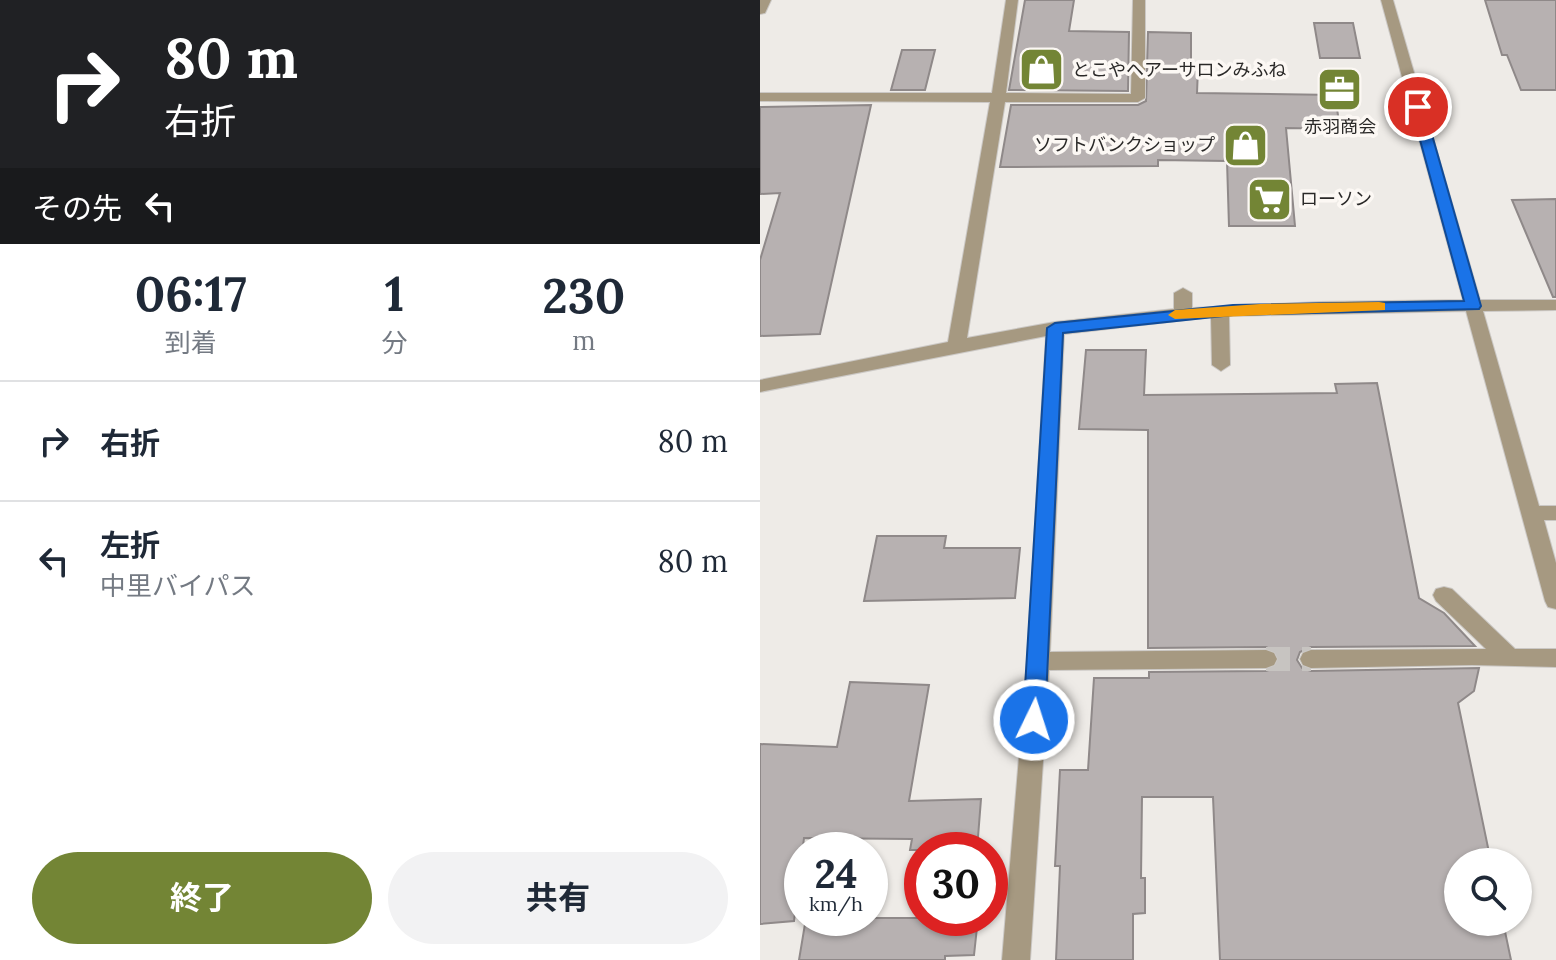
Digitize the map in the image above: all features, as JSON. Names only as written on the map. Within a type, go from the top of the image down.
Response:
[{"type":"street","points":[[760,10],[765,0]]},
{"type":"street","points":[[957,344],[1012,0]]},
{"type":"street","points":[[760,97],[1138,98],[1139,0]]},
{"type":"street","points":[[1387,0],[1556,601]]},
{"type":"street","points":[[1183,293],[1183,314]]},
{"type":"street","points":[[760,386],[957,344],[1055,328],[1183,314],[1556,305]]},
{"type":"street","points":[[1220,311],[1221,365]]},
{"type":"street","points":[[1016,960],[1038,661],[1055,328]]},
{"type":"street","points":[[1531,513],[1556,513]]},
{"type":"street","points":[[1444,595],[1510,658]]},
{"type":"street","points":[[1311,659],[1556,658]]},
{"type":"street","points":[[1038,661],[1266,659]]},
{"type":"building","points":[[1025,0],[1074,0],[1069,31],[1129,32],[1128,91],[1009,90]]},
{"type":"building","points":[[1485,0],[1556,0],[1556,90],[1521,90],[1507,55],[1502,55]]},
{"type":"building","points":[[1314,23],[1353,23],[1360,58],[1320,58]]},
{"type":"building","points":[[1148,32],[1191,33],[1191,67],[1198,68],[1197,93],[1335,95],[1340,129],[1286,128],[1295,226],[1229,226],[1227,161],[1158,160],[1158,166],[1000,167],[1011,105],[1138,105],[1146,101]]},
{"type":"building","points":[[902,50],[935,50],[925,90],[891,90]]},
{"type":"building","points":[[871,105],[820,334],[760,336],[760,260],[780,193],[760,194],[760,107]]},
{"type":"building","points":[[1556,199],[1556,297],[1553,297],[1512,200]]},
{"type":"building","points":[[1086,350],[1146,350],[1144,395],[1337,393],[1335,384],[1377,383],[1419,598],[1444,613],[1475,646],[1311,647],[1300,652],[1297,660],[1302,668],[1311,671],[1479,668],[1474,691],[1458,703],[1488,848],[1444,848],[1444,936],[1506,936],[1511,960],[1220,960],[1213,797],[1142,797],[1141,878],[1145,878],[1145,913],[1133,914],[1133,960],[1056,960],[1060,866],[1055,866],[1060,770],[1088,770],[1094,678],[1149,678],[1149,672],[1266,671],[1275,668],[1280,660],[1277,652],[1266,647],[1148,648],[1148,430],[1079,429]]},
{"type":"building","points":[[877,536],[946,536],[944,548],[1020,548],[1015,598],[864,601]]},
{"type":"building","points":[[850,682],[929,685],[909,801],[981,799],[978,832],[904,832],[904,839],[888,839],[888,832],[784,832],[784,922],[760,924],[760,744],[837,747]]},
{"type":"building","points":[[888,918],[904,918],[904,936],[976,936],[974,955],[945,956],[945,960],[799,960],[803,936],[888,936]]},
{"type":"tunnel","points":[[1266,659],[1311,659]]},
{"type":"slow traffic","points":[[1175,315],[1233,310],[1379,307]]},
{"type":"place","name":"とこやヘアーサロンみふね","points":[[1041,70]]},
{"type":"place","name":"赤羽商会","points":[[1340,89]]},
{"type":"place","name":"ソフトバンクショップ","points":[[1246,145]]},
{"type":"place","name":"ローソン","points":[[1269,199]]},
{"type":"route","points":[[1034,720],[1055,328],[1233,310],[1473,306],[1418,107]]}]
